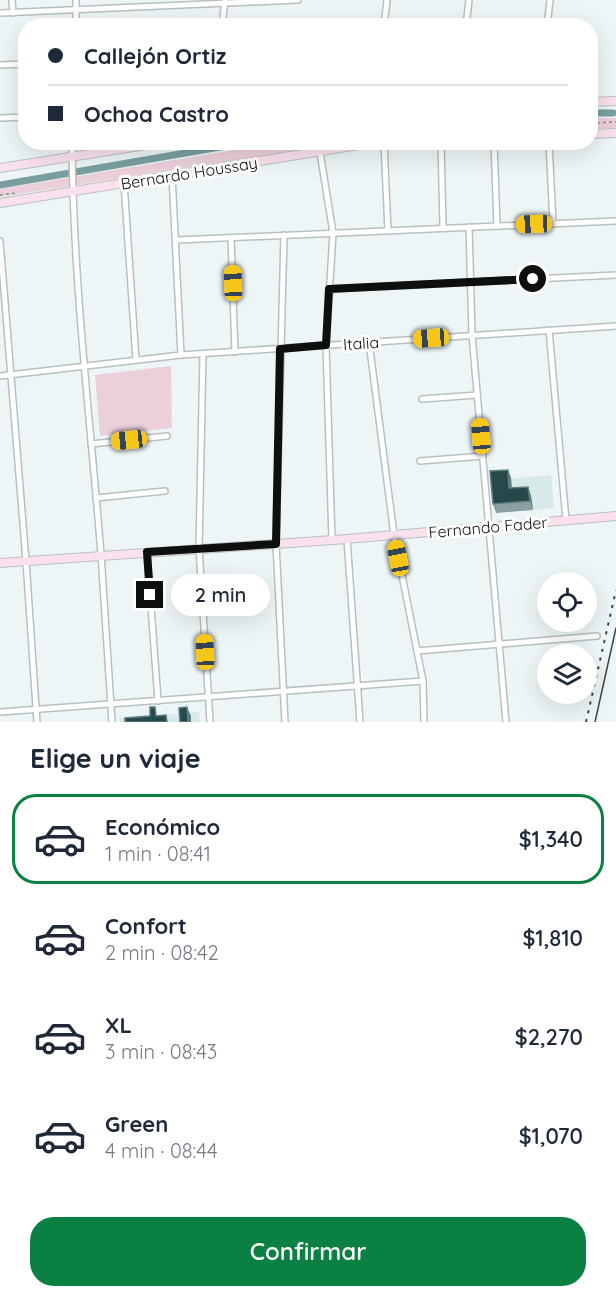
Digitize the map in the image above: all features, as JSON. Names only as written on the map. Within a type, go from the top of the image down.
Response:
[{"type":"street","points":[[12,0],[13,13]]},
{"type":"street","points":[[76,0],[76,18]]},
{"type":"street","points":[[145,8],[146,0]]},
{"type":"street","points":[[0,13],[298,0]]},
{"type":"street","points":[[385,18],[387,0]]},
{"type":"street","points":[[467,18],[469,0]]},
{"type":"street","points":[[548,18],[550,0]]},
{"type":"street","points":[[223,18],[225,2]]},
{"type":"street","points":[[0,66],[18,65]]},
{"type":"street","points":[[598,101],[616,100]]},
{"type":"street","points":[[0,118],[18,117]]},
{"type":"street","points":[[598,134],[616,133]]},
{"type":"street","points":[[72,150],[84,367],[101,556],[112,722]]},
{"type":"street","points":[[0,168],[72,168],[136,150]]},
{"type":"street","name":"Bernardo Houssay","points":[[0,203],[331,150]]},
{"type":"street","points":[[384,150],[388,231]]},
{"type":"street","points":[[441,150],[443,228]]},
{"type":"street","points":[[494,150],[497,226]]},
{"type":"street","points":[[549,150],[553,224]]},
{"type":"street","points":[[320,152],[333,233],[326,345],[332,540]]},
{"type":"street","points":[[172,175],[182,355]]},
{"type":"street","points":[[124,183],[136,360]]},
{"type":"street","points":[[177,240],[616,221]]},
{"type":"street","points":[[469,227],[472,335],[506,722]]},
{"type":"street","points":[[284,235],[276,544],[285,722]]},
{"type":"street","points":[[231,238],[235,352]]},
{"type":"street","points":[[0,242],[37,722]]},
{"type":"street","points":[[329,289],[616,275]]},
{"type":"street","name":"Italia","points":[[0,376],[182,355],[616,326]]},
{"type":"street","points":[[549,330],[566,520]]},
{"type":"street","points":[[369,342],[394,535],[423,681],[424,722]]},
{"type":"street","points":[[203,354],[199,548],[210,722]]},
{"type":"street","points":[[422,399],[477,394]]},
{"type":"street","points":[[91,444],[167,436]]},
{"type":"street","points":[[420,461],[483,456]]},
{"type":"street","points":[[96,498],[165,491]]},
{"type":"street","name":"Fernando Fader","points":[[0,563],[347,539],[616,516]]},
{"type":"street","points":[[347,539],[360,722]]},
{"type":"street","points":[[147,552],[158,701]]},
{"type":"street","points":[[417,651],[597,636]]},
{"type":"street","points":[[0,712],[423,681]]},
{"type":"path","points":[[598,123],[616,122]]},
{"type":"shaded area","points":[[598,118],[616,118],[616,128],[598,128]]},
{"type":"shaded area","points":[[235,150],[299,150],[0,197],[0,189]]},
{"type":"shaded area","points":[[171,366],[172,428],[100,436],[95,375]]},
{"type":"shaded area","points":[[551,475],[554,508],[496,513],[493,480]]},
{"type":"shaded area","points":[[199,712],[200,722],[120,722],[119,718]]},
{"type":"building","points":[[508,470],[509,488],[528,487],[530,501],[493,504],[490,471]]},
{"type":"building","points":[[150,707],[155,707],[156,716],[166,715],[167,722],[125,722],[125,718],[150,716]]},
{"type":"building","points":[[187,707],[188,722],[180,722],[179,708]]},
{"type":"waterway","points":[[598,113],[613,113]]},
{"type":"waterway","points":[[0,185],[203,150]]},
{"type":"tram line","points":[[595,722],[616,628]]},
{"type":"railway","points":[[586,722],[616,590]]},
{"type":"route","points":[[150,595],[147,552],[276,544],[280,349],[326,345],[329,289],[533,279]]}]
